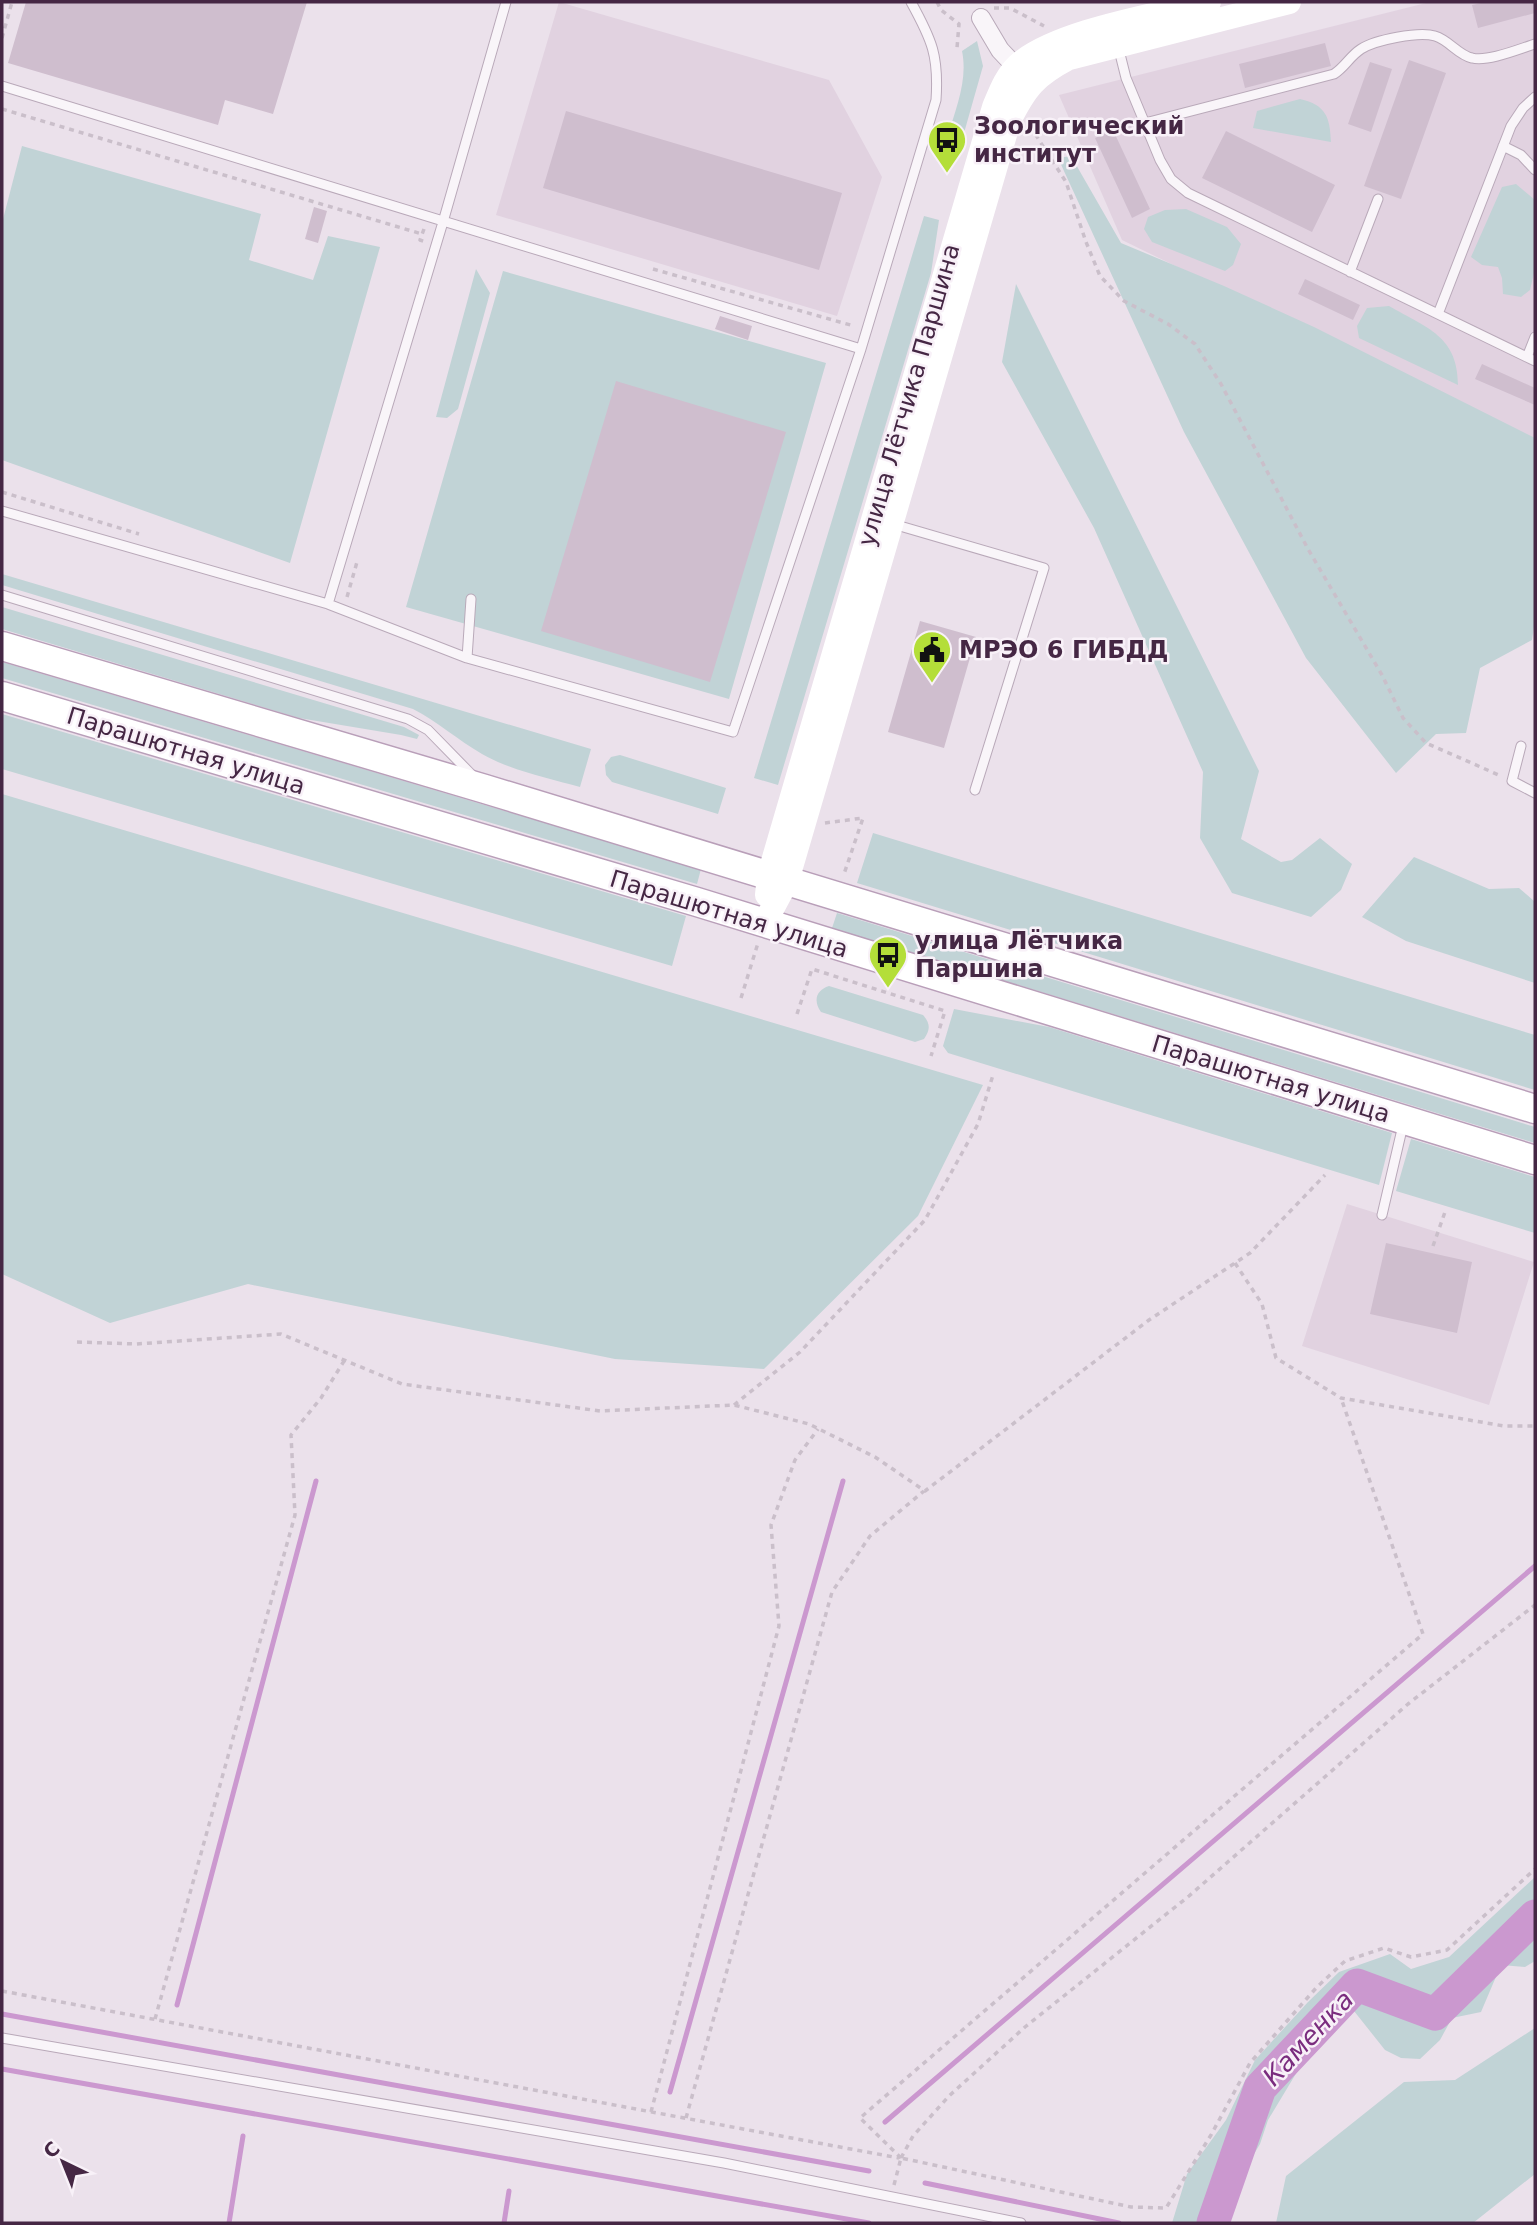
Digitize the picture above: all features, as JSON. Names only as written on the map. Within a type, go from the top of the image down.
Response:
[{"type":"main road","name":"Парашютная улица","points":[[2,646],[485,789],[1535,1109]]},
{"type":"main road","name":"Парашютная улица","points":[[2,696],[764,924],[1535,1160]]},
{"type":"street","points":[[978,15],[1000,50],[1016,67],[1036,52],[1063,40],[1209,2]]},
{"type":"street","name":"улица Лётчика Паршина","points":[[764,924],[891,523],[1009,121],[1024,109],[1033,81],[1049,68],[1069,58],[1289,2]]},
{"type":"street","name":"улица Лётчика Паршина","points":[[778,878],[994,107],[1002,87],[1016,67]]},
{"type":"lane","points":[[328,604],[506,2]]},
{"type":"lane","points":[[2,511],[328,604],[467,658],[733,732],[861,349],[936,100],[938,72],[934,49],[911,2]]},
{"type":"lane","points":[[1145,123],[1334,74],[1345,67],[1362,48],[1395,39],[1416,35],[1434,36],[1473,58],[1486,58],[1535,44]]},
{"type":"lane","points":[[1118,45],[1126,78],[1160,160],[1171,179],[1188,193],[1531,359],[1535,337]]},
{"type":"lane","points":[[2,86],[861,349]]},
{"type":"lane","points":[[1438,314],[1511,127],[1523,108],[1535,97]]},
{"type":"lane","points":[[1503,146],[1521,155],[1535,170]]},
{"type":"lane","points":[[1350,272],[1378,199]]},
{"type":"lane","points":[[891,523],[1044,568],[975,790]]},
{"type":"lane","points":[[2,595],[408,719],[428,730],[485,789]]},
{"type":"lane","points":[[467,658],[471,599]]},
{"type":"lane","points":[[1521,746],[1512,781],[1535,793]]},
{"type":"lane","points":[[1381,1214],[1405,1120]]},
{"type":"lane","points":[[2,2038],[724,2162],[1021,2223]]},
{"type":"path","points":[[2,38],[12,2]]},
{"type":"path","points":[[937,2],[941,10],[959,24]]},
{"type":"path","points":[[959,24],[978,15],[1010,8],[1049,29]]},
{"type":"path","points":[[957,48],[959,24]]},
{"type":"path","points":[[2,109],[422,234]]},
{"type":"path","points":[[1024,109],[1066,182],[1100,276],[1125,301],[1168,324],[1195,344],[1221,384],[1308,549],[1382,675],[1403,718],[1426,743],[1512,781]]},
{"type":"path","points":[[641,266],[866,330]]},
{"type":"path","points":[[816,824],[863,818],[844,875]]},
{"type":"path","points":[[741,998],[764,924]]},
{"type":"path","points":[[797,1014],[812,969],[945,1011],[931,1056]]},
{"type":"path","points":[[734,1405],[800,1352],[925,1220],[978,1124],[993,1075]]},
{"type":"path","points":[[686,2118],[832,1592],[870,1536],[1149,1320],[1250,1253],[1325,1175]]},
{"type":"path","points":[[1433,1245],[1445,1212]]},
{"type":"path","points":[[1236,1263],[1262,1304],[1276,1358],[1341,1398],[1504,1426],[1535,1426]]},
{"type":"path","points":[[78,1342],[136,1344],[281,1334],[402,1384],[600,1411],[734,1405],[809,1424],[875,1457],[925,1491]]},
{"type":"path","points":[[155,2020],[295,1515],[291,1436],[321,1398],[344,1360]]},
{"type":"path","points":[[901,2158],[860,2118],[1423,1634],[1341,1398]]},
{"type":"path","points":[[651,2112],[779,1626],[771,1525],[795,1460],[818,1429]]},
{"type":"path","points":[[892,2197],[901,2158],[913,2136],[949,2096],[1024,2028],[1189,1896],[1408,1704],[1535,1605]]},
{"type":"path","points":[[2,1991],[901,2158],[1131,2207],[1166,2208],[1211,2135],[1250,2063],[1317,1987],[1345,1961],[1384,1948],[1411,1957],[1447,1950],[1535,1869]]},
{"type":"shaded area","points":[[559,2],[829,80],[882,177],[837,316],[496,215]]},
{"type":"shaded area","points":[[1430,2],[1535,2],[1535,441],[1122,240],[1059,95]]},
{"type":"shaded area","points":[[977,41],[983,66],[962,140],[948,135],[962,83],[962,51]]},
{"type":"shaded area","points":[[1300,99],[1316,105],[1325,113],[1331,142],[1253,128],[1257,111]]},
{"type":"shaded area","points":[[22,146],[261,214],[249,260],[313,280],[328,236],[380,247],[290,563],[2,460],[2,223]]},
{"type":"shaded area","points":[[1071,156],[1121,243],[1314,327],[1535,438],[1535,620],[1532,640],[1480,668],[1466,733],[1436,734],[1396,773],[1306,658],[1184,432],[1058,158]]},
{"type":"shaded area","points":[[1516,184],[1535,200],[1535,269],[1530,290],[1521,297],[1503,294],[1498,267],[1482,265],[1471,257],[1502,187]]},
{"type":"shaded area","points":[[1186,209],[1227,227],[1241,244],[1233,265],[1225,271],[1152,242],[1144,229],[1148,217],[1165,210]]},
{"type":"shaded area","points":[[924,216],[939,220],[931,273],[778,785],[754,778]]},
{"type":"shaded area","points":[[476,269],[490,293],[458,409],[447,418],[436,417]]},
{"type":"shaded area","points":[[503,271],[826,363],[729,699],[406,607]]},
{"type":"shaded area","points":[[1016,284],[1259,771],[1241,839],[1281,862],[1292,860],[1320,838],[1352,864],[1341,890],[1311,917],[1232,893],[1200,838],[1203,772],[1094,528],[1002,362]]},
{"type":"shaded area","points":[[1389,306],[1428,328],[1446,344],[1457,368],[1458,385],[1359,338],[1357,326],[1367,308]]},
{"type":"shaded area","points":[[2,574],[591,749],[580,787],[530,774],[493,760],[413,709],[2,585]]},
{"type":"shaded area","points":[[2,607],[404,727],[419,735],[417,739],[299,718],[2,629]]},
{"type":"shaded area","points":[[2,662],[701,869],[697,884],[2,678]]},
{"type":"shaded area","points":[[2,714],[686,916],[672,966],[2,769]]},
{"type":"shaded area","points":[[620,755],[726,788],[718,814],[612,782],[606,775],[605,765],[611,757]]},
{"type":"shaded area","points":[[2,794],[983,1085],[918,1216],[764,1369],[615,1359],[248,1284],[110,1323],[2,1274]]},
{"type":"shaded area","points":[[873,833],[1535,1035],[1535,1090],[857,883]]},
{"type":"shaded area","points":[[1414,857],[1489,889],[1519,888],[1534,901],[1535,983],[1406,941],[1362,917]]},
{"type":"shaded area","points":[[837,913],[1535,1127],[1535,1143],[832,928]]},
{"type":"shaded area","points":[[829,986],[923,1015],[928,1024],[926,1036],[915,1042],[821,1012],[817,996]]},
{"type":"shaded area","points":[[954,1009],[1049,1027],[1392,1133],[1379,1185],[948,1053],[943,1046]]},
{"type":"shaded area","points":[[1411,1139],[1535,1177],[1535,1233],[1396,1191]]},
{"type":"shaded area","points":[[1347,1204],[1534,1262],[1489,1405],[1302,1346]]},
{"type":"shaded area","points":[[1535,1877],[1535,1961],[1525,1967],[1501,1965],[1481,2012],[1452,2018],[1440,2040],[1420,2059],[1401,2058],[1385,2050],[1354,2011],[1342,2014],[1309,2052],[1268,2120],[1260,2144],[1239,2179],[1228,2223],[1172,2223],[1187,2174],[1226,2120],[1255,2060],[1339,1972],[1390,1954],[1411,1969],[1449,1957]]},
{"type":"shaded area","points":[[1535,2028],[1535,2174],[1473,2223],[1276,2223],[1286,2176],[1404,2082],[1455,2080]]},
{"type":"building","points":[[26,2],[307,2],[273,114],[225,100],[218,125],[8,63]]},
{"type":"building","points":[[1486,2],[1535,2],[1535,13],[1478,28],[1472,5]]},
{"type":"building","points":[[1325,43],[1331,66],[1245,88],[1239,64]]},
{"type":"building","points":[[1409,60],[1446,73],[1401,199],[1364,186]]},
{"type":"building","points":[[1370,62],[1392,69],[1371,132],[1348,124]]},
{"type":"building","points":[[566,111],[842,193],[819,270],[543,188]]},
{"type":"building","points":[[1113,130],[1150,209],[1132,218],[1095,138]]},
{"type":"building","points":[[1226,131],[1335,185],[1312,232],[1202,178]]},
{"type":"building","points":[[314,207],[327,211],[318,243],[305,239]]},
{"type":"building","points":[[1305,279],[1360,305],[1353,320],[1298,294]]},
{"type":"building","points":[[720,316],[752,326],[748,340],[715,329]]},
{"type":"building","points":[[1482,364],[1535,388],[1535,405],[1475,379]]},
{"type":"building","points":[[616,381],[786,432],[710,682],[541,631]]},
{"type":"building","name":"МРЭО 6 ГИБДД","points":[[920,621],[976,637],[944,748],[888,732]]},
{"type":"building","points":[[1386,1243],[1472,1262],[1457,1333],[1370,1314]]},
{"type":"waterway","points":[[177,2005],[316,1481]]},
{"type":"waterway","points":[[670,2092],[843,1481]]},
{"type":"waterway","points":[[885,2122],[1535,1566]]},
{"type":"waterway","name":"Каменка","points":[[1213,2223],[1260,2088],[1357,1985],[1435,2014],[1535,1916]]},
{"type":"waterway","points":[[2,2014],[869,2171]]},
{"type":"waterway","points":[[2,2069],[869,2223]]},
{"type":"waterway","points":[[229,2223],[243,2136]]},
{"type":"waterway","points":[[925,2183],[1119,2223]]},
{"type":"waterway","points":[[504,2223],[509,2191]]},
{"type":"place","name":"Зоологический институт","points":[[947,174]]},
{"type":"place","name":"МРЭО 6 ГИБДД","points":[[932,684]]},
{"type":"place","name":"улица Лётчика Паршина","points":[[888,989]]}]
